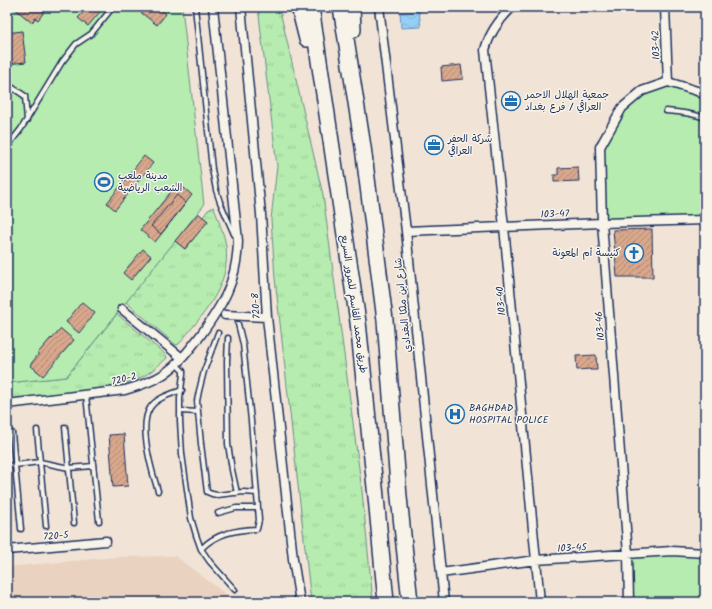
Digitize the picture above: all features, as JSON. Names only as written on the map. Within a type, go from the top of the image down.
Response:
[{"type":"highway","points":[[299,7],[332,153]]},
{"type":"highway","name":"طريق محمد القاسم للمرور السريع","points":[[311,7],[358,322],[376,489],[386,602]]},
{"type":"highway","points":[[341,7],[362,147],[385,320],[410,602]]},
{"type":"highway","points":[[352,7],[362,147]]},
{"type":"street","points":[[214,7],[238,243]]},
{"type":"street","name":"720-8","points":[[241,7],[261,214],[267,317],[293,559],[300,602]]},
{"type":"street","name":"شارع ابن ملكا البغدادي","points":[[379,7],[406,231],[444,602]]},
{"type":"street","name":"103-40","points":[[512,7],[493,31],[485,50],[504,227],[540,602]]},
{"type":"street","name":"103-42","points":[[665,7],[668,82]]},
{"type":"street","points":[[668,82],[705,95]]},
{"type":"street","name":"103-46","points":[[629,602],[628,554],[602,223],[600,147],[622,108],[642,92],[668,82]]},
{"type":"street","name":"103-47","points":[[406,231],[705,220]]},
{"type":"street","name":"720-2","points":[[7,404],[125,390],[152,381],[164,374],[179,361],[216,314],[229,290],[233,278],[236,266],[238,243]]},
{"type":"street","points":[[122,309],[179,361]]},
{"type":"street","points":[[225,315],[267,317]]},
{"type":"street","name":"720-5","points":[[7,550],[106,541]]},
{"type":"street","name":"103-45","points":[[441,573],[536,560],[672,551],[705,553]]},
{"type":"lane","points":[[7,147],[27,121],[62,62],[76,44],[91,34],[113,7]]},
{"type":"lane","points":[[195,7],[210,151],[216,190],[238,243]]},
{"type":"lane","points":[[7,84],[25,96],[27,121]]},
{"type":"lane","points":[[666,111],[686,112],[705,118]]},
{"type":"lane","points":[[201,548],[212,539],[221,535],[238,530],[257,528],[259,520],[244,351],[238,324]]},
{"type":"lane","points":[[218,333],[204,371],[197,401],[207,492],[212,494],[257,492]]},
{"type":"lane","points":[[228,338],[228,444],[230,463],[237,493]]},
{"type":"lane","points":[[179,361],[184,374],[180,398],[182,454],[191,518],[201,548],[210,562],[235,590]]},
{"type":"lane","points":[[158,491],[152,473],[145,433],[146,417],[150,408],[157,401],[166,395],[182,390]]},
{"type":"lane","points":[[86,395],[99,521]]},
{"type":"lane","points":[[180,411],[198,412]]},
{"type":"lane","points":[[65,427],[74,523]]},
{"type":"lane","points":[[37,430],[46,526]]},
{"type":"lane","points":[[12,433],[21,529]]},
{"type":"lane","points":[[7,466],[40,462],[69,468],[93,466]]},
{"type":"lane","points":[[218,512],[236,508],[258,508]]},
{"type":"shaded area","points":[[175,556],[236,602],[7,602],[7,567],[116,557]]},
{"type":"green space","name":"مدينة ملعب الشعب الرياضية","points":[[7,7],[182,7],[204,205],[66,377],[7,383]]},
{"type":"green space","points":[[258,7],[279,7],[323,195],[362,491],[373,602],[311,602],[275,278],[271,219],[277,166]]},
{"type":"green space","points":[[668,82],[705,95],[705,220],[607,219],[601,192],[600,147],[622,108],[642,91]]},
{"type":"green space","points":[[214,207],[226,246],[224,275],[213,300],[179,344],[176,345],[126,302],[175,241],[185,249],[208,221],[203,217],[208,210]]},
{"type":"green space","points":[[117,314],[166,355],[167,358],[147,374],[126,383],[83,391],[7,400],[7,383],[66,377]]},
{"type":"green space","points":[[705,553],[705,602],[629,602],[628,554]]},
{"type":"water","points":[[419,11],[421,27],[401,28],[400,12]]},
{"type":"building","points":[[13,7],[38,7],[44,12],[38,20],[35,18],[32,23]]},
{"type":"building","points":[[88,7],[104,7],[88,26],[78,18]]},
{"type":"building","points":[[141,7],[158,7],[166,14],[157,25],[139,11]]},
{"type":"building","points":[[22,31],[26,62],[7,64],[7,33]]},
{"type":"building","points":[[461,65],[463,79],[442,81],[441,67]]},
{"type":"building","points":[[144,156],[153,163],[115,210],[107,203]]},
{"type":"building","points":[[578,167],[579,181],[554,182],[554,175],[558,175],[558,168]]},
{"type":"building","points":[[178,183],[192,195],[155,242],[140,230]]},
{"type":"building","points":[[177,195],[186,203],[161,234],[151,226]]},
{"type":"building","points":[[198,213],[208,221],[185,249],[175,241]]},
{"type":"building","name":"كنيسة أم المعونة","points":[[652,229],[653,277],[617,277],[613,230]]},
{"type":"building","points":[[143,249],[151,256],[131,280],[123,273]]},
{"type":"building","points":[[82,302],[95,313],[79,333],[66,322]]},
{"type":"building","points":[[61,329],[74,340],[43,376],[30,365],[38,353]]},
{"type":"building","points":[[596,355],[597,370],[577,370],[576,356]]},
{"type":"building","points":[[124,434],[128,486],[113,487],[109,435]]},
{"type":"place","name":"جمعية الهلال الاحمر العراقي / فرع بغداد","points":[[511,101]]},
{"type":"place","name":"شركة الحفر العراقي","points":[[434,145]]},
{"type":"place","name":"مدينة ملعب الشعب الرياضية","points":[[104,182]]},
{"type":"place","name":"كنيسة أم المعونة","points":[[634,253]]},
{"type":"place","name":"BAGHDAD HOSPITAL POLICE","points":[[455,414]]}]
